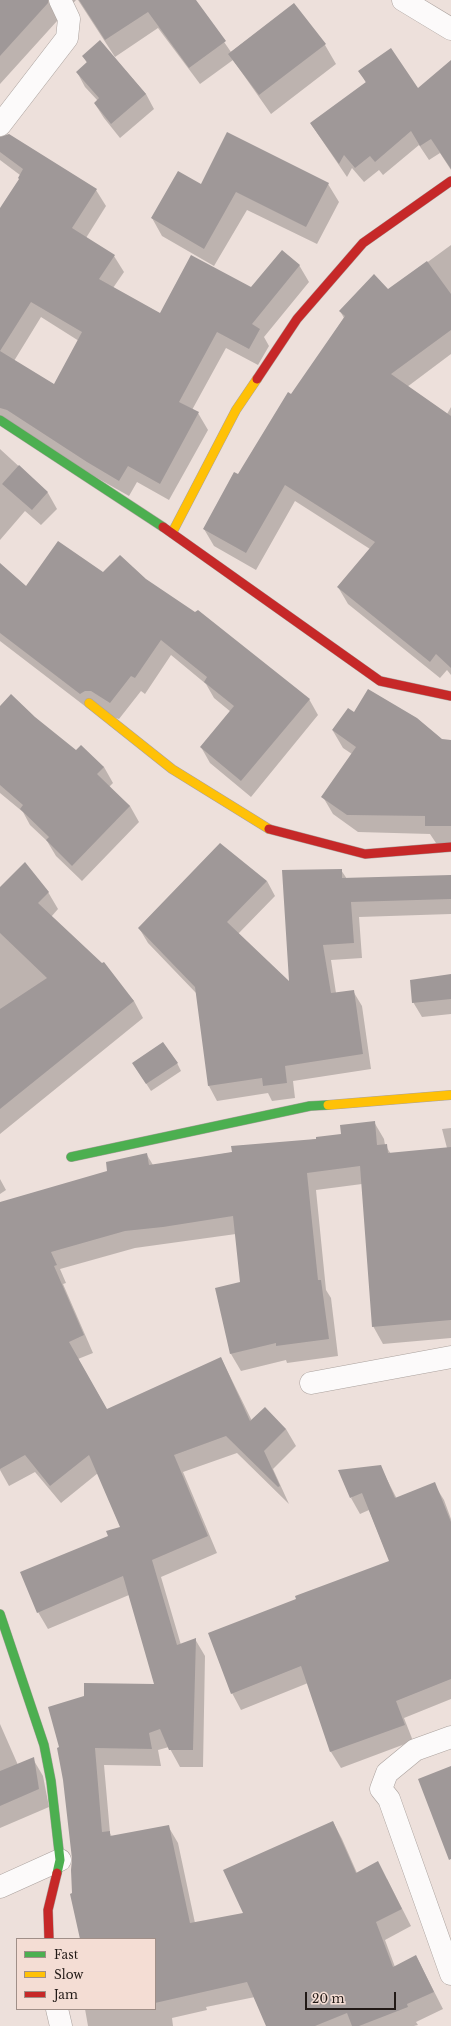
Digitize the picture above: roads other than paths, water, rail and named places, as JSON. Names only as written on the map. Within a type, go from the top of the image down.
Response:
[{"type":"street","points":[[0,126],[68,38],[69,19],[60,0]]},
{"type":"street","points":[[403,0],[451,29]]},
{"type":"street","points":[[172,533],[236,410],[297,319],[363,243],[451,180]]},
{"type":"street","points":[[0,420],[172,533],[380,681],[451,696]]},
{"type":"street","points":[[89,703],[172,769],[267,828],[365,854],[451,847]]},
{"type":"street","points":[[71,1158],[310,1106],[451,1095]]},
{"type":"street","points":[[311,1383],[451,1357]]},
{"type":"street","points":[[0,1614],[44,1745],[51,1781],[60,1860],[48,1910],[49,1938]]},
{"type":"street","points":[[451,1737],[415,1750],[387,1773],[381,1789],[389,1799],[451,1974]]},
{"type":"street","points":[[0,1887],[60,1860]]},
{"type":"street","points":[[57,2010],[61,2026]]}]
